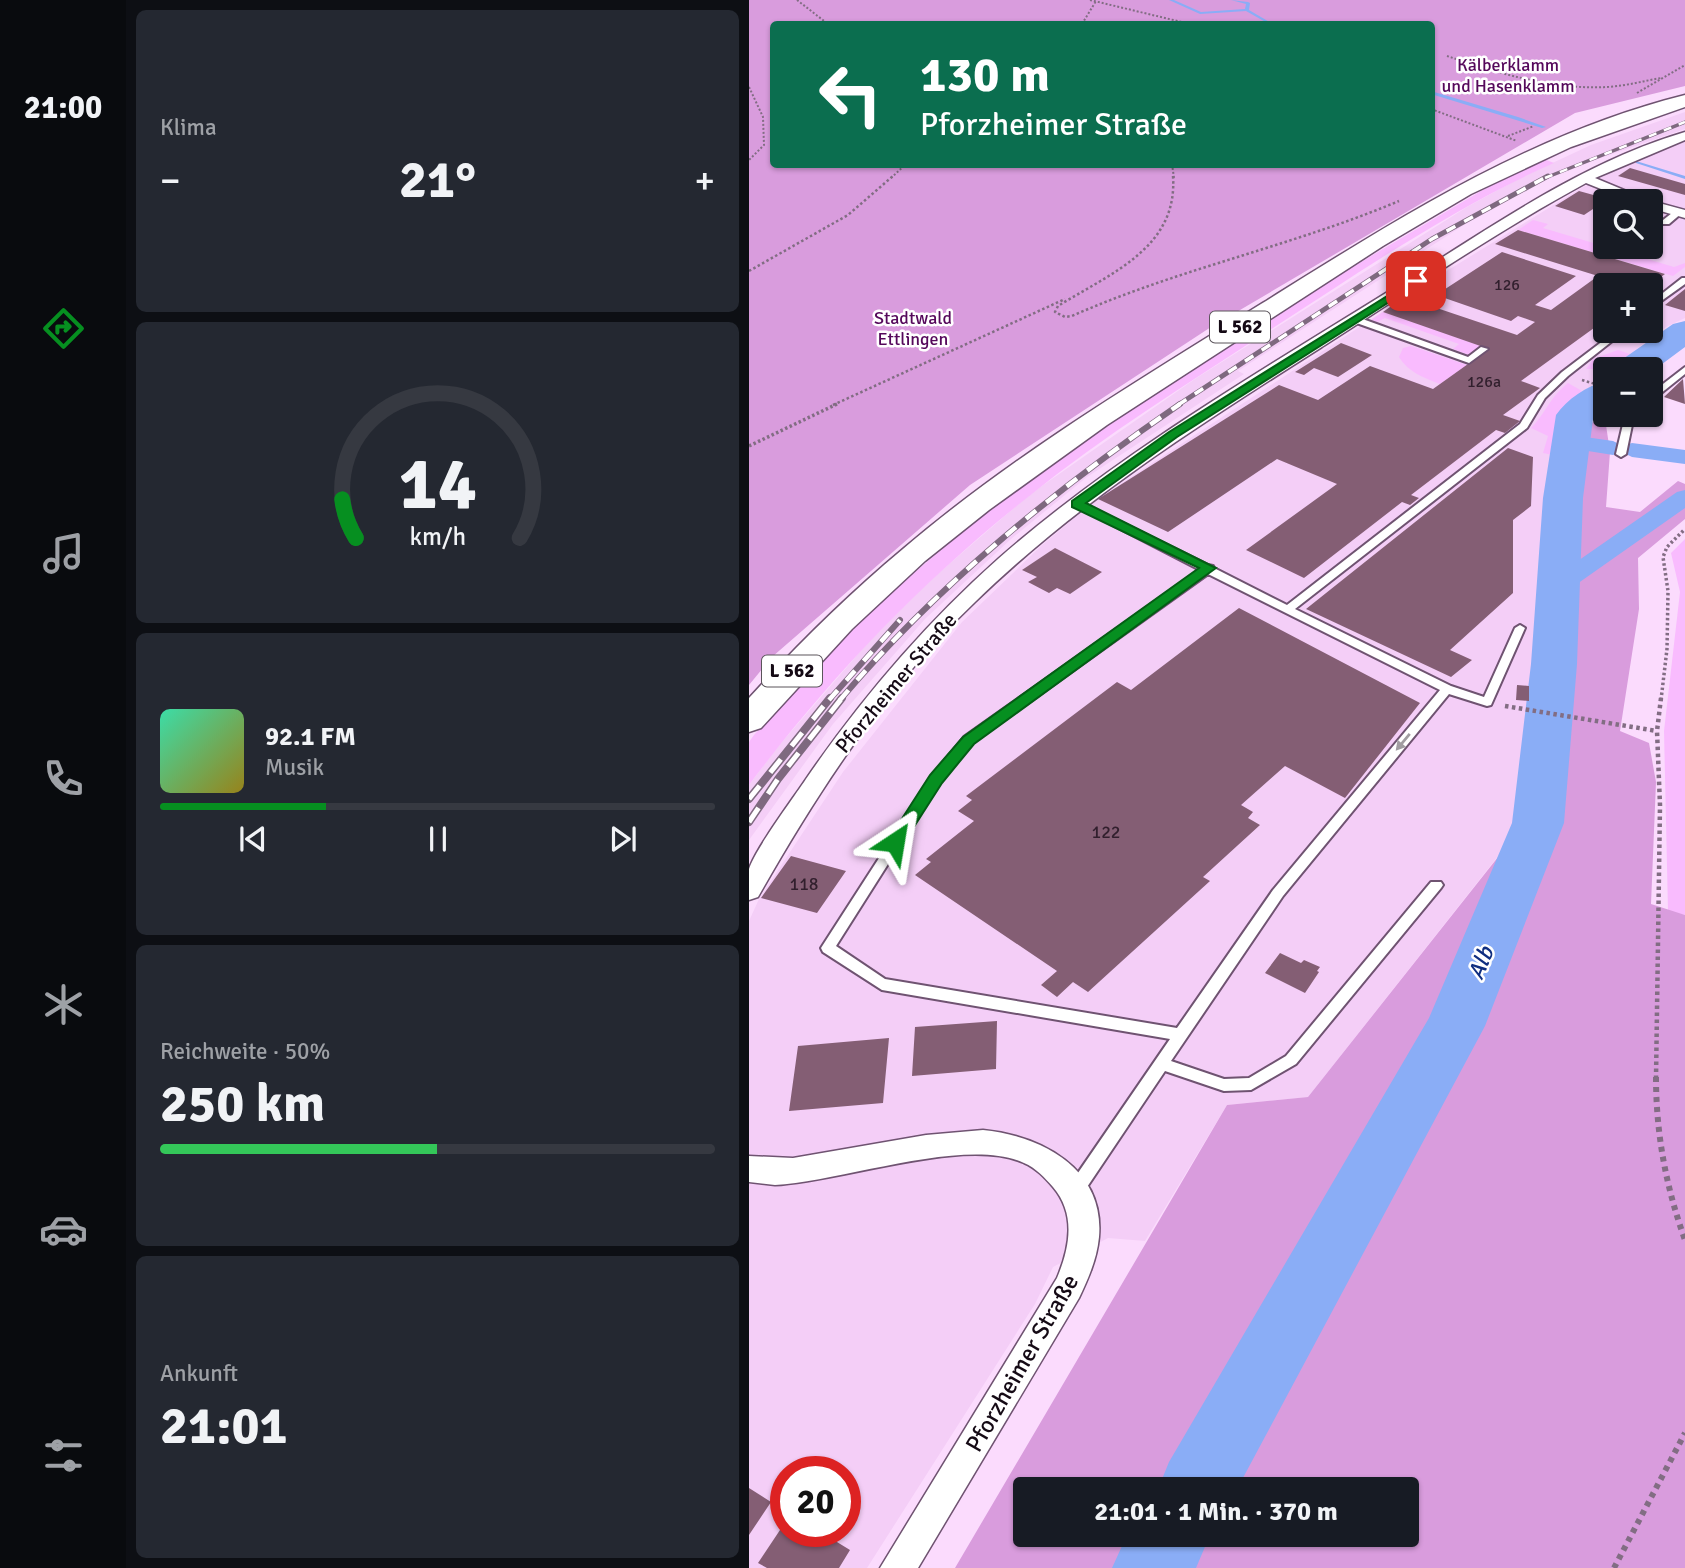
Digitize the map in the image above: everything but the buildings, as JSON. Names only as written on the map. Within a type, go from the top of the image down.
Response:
[{"type":"main road","name":"L 562","points":[[749,720],[837,624],[940,534],[1043,457],[1189,360],[1429,210],[1492,174],[1599,129],[1685,101]]},
{"type":"street","name":"Pforzheimer Straße","points":[[749,891],[816,779],[884,690],[946,620],[1002,566],[1077,504],[1173,434],[1584,178],[1638,153],[1685,136]]},
{"type":"street","points":[[1584,178],[1612,189]]},
{"type":"street","points":[[1663,208],[1682,213]]},
{"type":"street","name":"Pforzheimer Straße","points":[[749,1169],[806,1169],[939,1146],[997,1143],[1030,1152],[1052,1165],[1075,1192],[1085,1225],[1084,1246],[1077,1268],[1014,1380],[898,1568]]},
{"type":"lane","points":[[1666,222],[1682,213]]},
{"type":"lane","points":[[1663,297],[1685,280]]},
{"type":"lane","points":[[1354,319],[1469,360],[1484,349]]},
{"type":"lane","points":[[1288,610],[1524,426],[1542,397],[1565,374],[1605,343]]},
{"type":"lane","points":[[1663,388],[1685,370]]},
{"type":"lane","points":[[1621,454],[1627,427]]},
{"type":"lane","points":[[1077,504],[1447,689],[1487,702],[1520,628]]},
{"type":"lane","points":[[1181,1035],[882,984],[828,948],[936,779],[968,740],[1209,568]]},
{"type":"lane","points":[[1075,1192],[1278,893],[1447,689]]},
{"type":"lane","points":[[1161,1063],[1224,1085],[1251,1083],[1291,1060],[1436,885]]},
{"type":"path","points":[[797,0],[824,21]]},
{"type":"path","points":[[1090,0],[1178,21]]},
{"type":"path","points":[[1084,21],[1096,1]]},
{"type":"path","points":[[1447,56],[1507,74],[1598,87],[1630,85],[1665,77],[1685,65]]},
{"type":"path","points":[[749,87],[763,117],[764,145],[749,160]]},
{"type":"path","points":[[1435,110],[1522,143],[1515,146]]},
{"type":"path","points":[[1507,136],[1534,126]]},
{"type":"path","points":[[749,271],[848,215],[901,168]]},
{"type":"path","points":[[1173,168],[1175,180],[1173,205],[1159,236],[1058,306],[1055,312],[1065,317],[1072,316],[1117,295],[1179,274],[1351,223],[1407,197]]},
{"type":"path","points":[[749,446],[888,379],[1080,292]]},
{"type":"path","points":[[1685,529],[1667,547],[1664,557],[1668,591],[1667,649],[1657,731],[1660,805],[1656,1111],[1668,1196],[1685,1240]]},
{"type":"path","points":[[1529,711],[1657,731]]},
{"type":"path","points":[[1614,1568],[1685,1433]]},
{"type":"shaded area","points":[[1685,112],[1685,129],[1577,166],[1470,221],[1238,371],[1244,374],[1087,477],[1011,539],[925,619],[833,724],[749,840],[749,785],[776,749],[878,631],[925,585],[1029,495],[1195,379],[1467,207],[1520,178],[1591,145]]},
{"type":"shaded area","points":[[1685,142],[1685,318],[1663,329],[1663,273],[1593,273],[1593,343],[1645,343],[1626,357],[1593,357],[1593,384],[1559,413],[1554,435],[1530,711],[1525,822],[1308,1097],[1227,1105],[1145,1241],[1108,1238],[1053,1267],[1035,1304],[867,1568],[749,1568],[749,921],[759,899],[843,772],[962,622],[1041,546],[1102,496],[1411,293],[1578,190],[1634,160]]},
{"type":"shaded area","points":[[1544,159],[1554,163],[1482,198],[1378,260],[1150,408],[1028,497],[951,562],[879,632],[812,706],[749,785],[749,742],[754,735],[881,601],[968,527],[1122,416],[1339,275],[1481,191]]},
{"type":"shaded area","points":[[1533,220],[1548,224],[1543,228],[1593,243],[1593,252],[1518,230]]},
{"type":"shaded area","points":[[1616,259],[1647,259],[1674,267],[1685,263],[1685,267],[1673,276]]},
{"type":"shaded area","points":[[1383,312],[1481,346],[1469,355],[1453,349],[1459,344],[1385,318],[1377,322],[1371,320]]},
{"type":"shaded area","points":[[1411,346],[1467,365],[1440,384],[1417,374],[1399,357],[1403,348]]},
{"type":"shaded area","points":[[1618,350],[1630,354],[1626,357],[1599,357]]},
{"type":"shaded area","points":[[1593,359],[1593,369],[1586,369]]},
{"type":"shaded area","points":[[1568,383],[1582,391],[1567,405],[1559,419],[1553,455],[1543,453],[1548,436],[1531,428],[1556,394]]},
{"type":"shaded area","points":[[1685,539],[1685,915],[1668,911],[1664,731],[1680,592],[1671,553]]},
{"type":"green space","name":"Stadtwald Ettlingen","points":[[749,0],[1685,0],[1685,86],[1575,113],[1211,327],[970,485],[772,657],[749,685]]},
{"type":"green space","points":[[1580,420],[1593,422],[1593,427],[1606,427],[1610,452],[1606,507],[1640,512],[1678,481],[1685,484],[1685,519],[1638,558],[1639,609],[1620,731],[1649,743],[1656,782],[1651,904],[1685,915],[1685,1568],[955,1568],[1227,1105],[1308,1097],[1525,823],[1529,718],[1559,722],[1569,542]]},
{"type":"waterway","points":[[1171,0],[1200,13],[1247,10]]},
{"type":"waterway","points":[[1233,0],[1248,3],[1247,10]]},
{"type":"waterway","points":[[1247,10],[1266,21]]},
{"type":"waterway","points":[[1435,93],[1544,127]]},
{"type":"waterway","points":[[1638,162],[1685,178]]},
{"type":"waterway","name":"Alb","points":[[1649,357],[1685,331]]},
{"type":"waterway","name":"Alb","points":[[1203,1477],[1455,1026],[1538,823],[1554,664],[1563,498],[1575,415],[1593,401]]},
{"type":"waterway","points":[[1571,442],[1613,448]]},
{"type":"waterway","points":[[1632,450],[1685,457]]},
{"type":"waterway","points":[[1558,586],[1685,497]]},
{"type":"waterway","name":"Alb","points":[[1152,1568],[1164,1547]]},
{"type":"railway","points":[[1545,178],[1685,122]]},
{"type":"railway","points":[[1178,405],[1432,239],[1548,176]]},
{"type":"railway","points":[[840,700],[917,617],[1000,540],[1088,470],[1180,404]]},
{"type":"railway","points":[[829,700],[900,620]]},
{"type":"railway","points":[[749,799],[830,698]]},
{"type":"railway","points":[[749,822],[778,779],[842,698]]},
{"type":"route","points":[[895,842],[936,779],[968,740],[1209,568],[1077,504],[1173,434],[1416,281]]},
{"type":"park label","name":"Kälberklamm und Hasenklamm","points":[[1508,75]]}]
